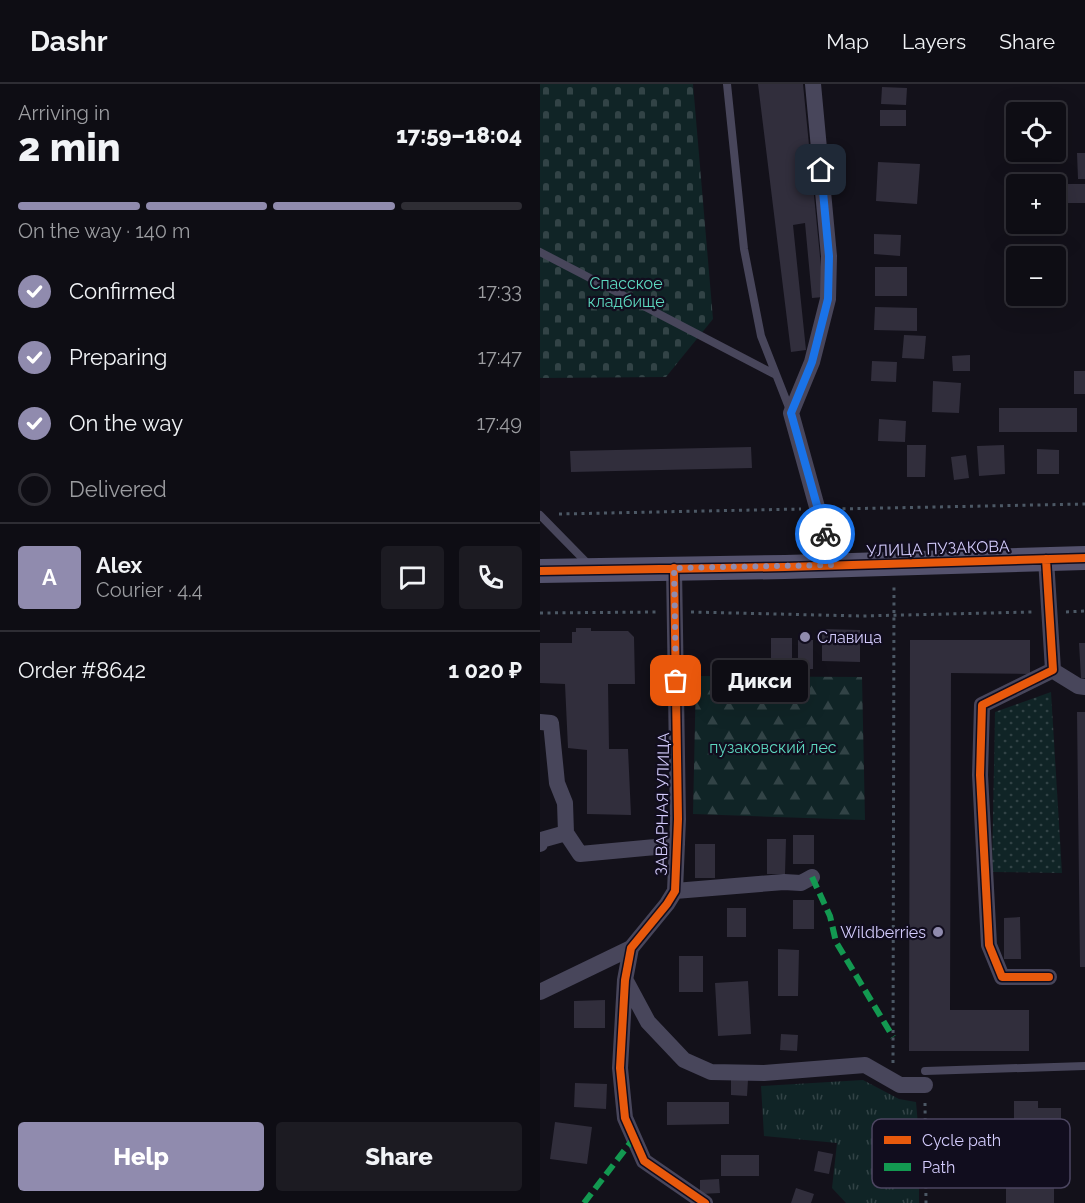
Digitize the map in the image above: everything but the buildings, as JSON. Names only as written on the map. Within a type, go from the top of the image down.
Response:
[{"type":"street","points":[[813,84],[829,256],[828,299],[812,362],[791,413],[833,565]]},
{"type":"street","name":"УЛИЦА ПУЗАКОВА","points":[[540,571],[1085,558]]},
{"type":"street","points":[[1046,559],[1052,670]]},
{"type":"street","name":"ЗАВАРНАЯ УЛИЦА","points":[[631,948],[668,904],[675,891],[678,819],[674,568]]},
{"type":"street","points":[[1052,670],[1078,686],[1085,687]]},
{"type":"street","points":[[1049,977],[1002,977],[989,945],[980,775],[982,705],[1052,670]]},
{"type":"street","points":[[540,722],[551,723],[557,783],[565,803],[566,833],[580,854],[677,845]]},
{"type":"street","points":[[540,844],[541,840],[566,833]]},
{"type":"street","name":"ЗАВАРНАЯ УЛИЦА","points":[[675,891],[784,882],[801,883],[812,877]]},
{"type":"street","points":[[631,948],[626,980],[620,1068],[625,1118],[644,1161],[705,1203]]},
{"type":"street","points":[[540,992],[631,948]]},
{"type":"street","points":[[626,980],[648,1022],[684,1060],[711,1072],[764,1073],[865,1065],[900,1085],[925,1078]]},
{"type":"lane","points":[[727,84],[744,249],[761,336],[791,413]]},
{"type":"lane","points":[[540,252],[776,375]]},
{"type":"lane","points":[[540,515],[594,570]]},
{"type":"lane","points":[[925,1078],[1085,1066]]},
{"type":"path","points":[[893,1072],[894,563]]},
{"type":"path","points":[[540,613],[894,615],[1085,611]]},
{"type":"path","points":[[925,1078],[926,1119]]},
{"type":"path","points":[[927,1188],[927,1203]]},
{"type":"green space","name":"Спасское кладбище","points":[[540,84],[693,84],[713,319],[666,377],[540,378]]},
{"type":"green space","name":"пузаковский лес","points":[[696,676],[862,677],[865,820],[693,814]]},
{"type":"green space","points":[[1051,692],[1062,873],[992,872],[995,712]]},
{"type":"green space","points":[[863,1080],[899,1099],[916,1102],[918,1119],[872,1119],[872,1188],[919,1188],[919,1203],[846,1203],[832,1188],[837,1143],[764,1136],[761,1086]]},
{"type":"marked path","points":[[812,877],[830,916],[836,942],[893,1037]]},
{"type":"marked path","points":[[584,1203],[634,1138]]},
{"type":"cycle path","points":[[540,571],[785,567],[1085,558]]},
{"type":"cycle path","points":[[1046,559],[1053,670],[982,705],[980,775],[989,945],[1002,977],[1049,977]]},
{"type":"cycle path","points":[[674,568],[678,819],[675,891],[631,948],[625,980],[620,1068],[625,1118],[644,1161],[705,1203]]},
{"type":"way so far","points":[[676,681],[674,568],[833,565],[825,534]]},
{"type":"place","name":"Славица","points":[[805,637]]},
{"type":"place","name":"Дикси","points":[[676,681]]},
{"type":"place","name":"Wildberries","points":[[938,932]]},
{"type":"route","points":[[821,170],[829,256],[828,299],[812,362],[791,413],[825,534]]}]
